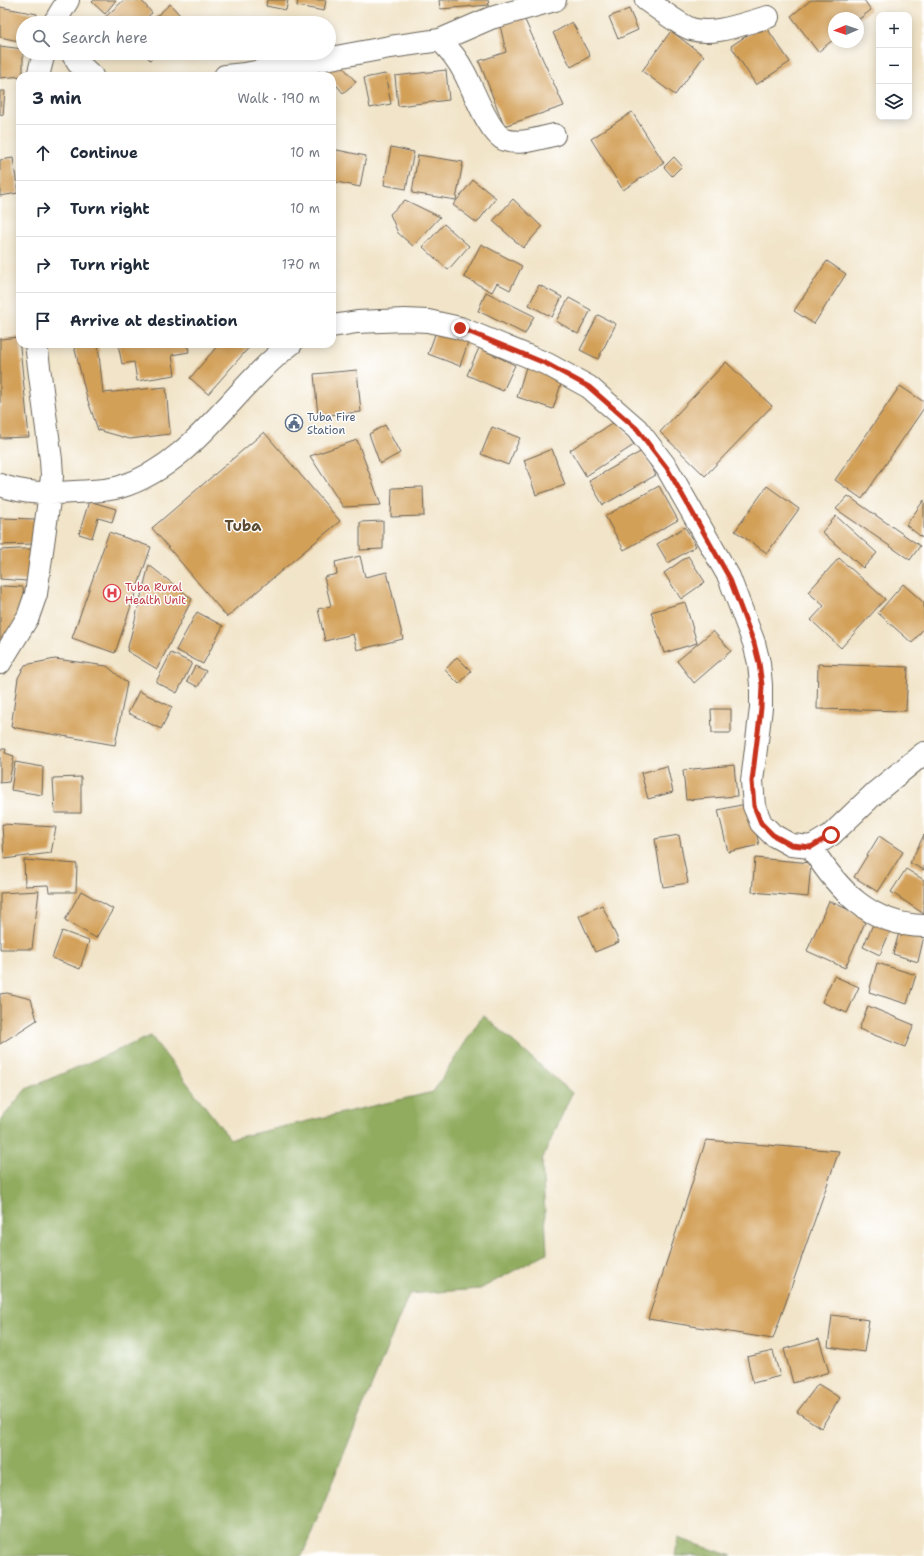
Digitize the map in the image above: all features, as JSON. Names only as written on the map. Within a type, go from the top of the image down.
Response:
[{"type":"street","points":[[58,16],[68,0]]},
{"type":"street","points":[[336,57],[440,40],[491,18],[555,0]]},
{"type":"street","points":[[646,0],[690,29],[702,31],[714,31],[768,17]]},
{"type":"street","points":[[440,40],[464,70],[486,119],[497,135],[513,142],[526,141],[554,135]]},
{"type":"street","points":[[39,72],[42,60]]},
{"type":"street","points":[[76,60],[88,72]]},
{"type":"street","points":[[256,72],[320,60]]},
{"type":"street","points":[[336,325],[370,321],[405,320],[428,321],[460,328],[547,364],[589,387],[637,429],[667,468],[729,577],[754,643],[762,685],[761,708],[752,781],[754,806],[761,823],[773,835],[791,845],[811,847],[831,835],[876,792],[924,753]]},
{"type":"street","points":[[0,663],[28,617],[36,594],[50,494],[52,476],[51,460],[37,348]]},
{"type":"street","points":[[0,485],[15,490],[50,494],[119,487],[142,478],[170,461],[212,423],[272,360],[286,348]]},
{"type":"street","points":[[811,847],[824,868],[842,889],[867,909],[892,922],[911,926],[924,926]]},
{"type":"green space","points":[[483,1015],[572,1093],[542,1160],[547,1253],[480,1289],[409,1294],[302,1556],[0,1556],[0,1121],[26,1089],[151,1036],[230,1139],[433,1092]]},
{"type":"green space","points":[[678,1538],[732,1556],[675,1556]]},
{"type":"building","points":[[94,0],[116,0],[105,14],[92,2]]},
{"type":"building","points":[[124,0],[141,0],[152,13],[148,16],[106,16]]},
{"type":"building","points":[[267,0],[288,0],[286,10],[266,6]]},
{"type":"building","points":[[298,0],[326,0],[324,11],[297,6]]},
{"type":"building","points":[[439,0],[488,0],[489,5],[440,9]]},
{"type":"building","points":[[811,0],[864,0],[871,10],[864,15],[864,12],[828,12],[828,44],[818,52],[791,16]]},
{"type":"building","points":[[170,4],[181,16],[157,16]]},
{"type":"building","points":[[0,7],[37,14],[37,16],[16,16],[16,40],[0,37]]},
{"type":"building","points":[[629,9],[638,30],[618,39],[609,17]]},
{"type":"building","points":[[524,18],[564,106],[504,126],[479,61],[506,52],[500,25]]},
{"type":"building","points":[[572,22],[590,56],[571,67],[553,33]]},
{"type":"building","points":[[764,24],[790,62],[756,85],[731,46]]},
{"type":"building","points":[[671,31],[704,56],[675,95],[642,71]]},
{"type":"building","points":[[0,46],[16,48],[16,60],[23,60],[23,72],[16,72],[16,77],[0,78]]},
{"type":"building","points":[[337,60],[356,82],[343,93],[336,85],[336,72],[324,71]]},
{"type":"building","points":[[317,66],[321,72],[308,72]]},
{"type":"building","points":[[446,70],[449,100],[398,106],[395,76]]},
{"type":"building","points":[[385,74],[391,104],[370,108],[364,78]]},
{"type":"building","points":[[0,91],[5,91],[3,115],[0,114]]},
{"type":"building","points":[[632,112],[664,163],[623,190],[591,139]]},
{"type":"building","points":[[391,147],[414,152],[406,189],[384,185]]},
{"type":"building","points":[[336,150],[366,156],[360,187],[336,182]]},
{"type":"building","points":[[418,155],[463,162],[456,200],[412,193]]},
{"type":"building","points":[[674,157],[682,166],[672,176],[664,167]]},
{"type":"building","points":[[13,158],[16,179],[16,193],[0,196],[0,160]]},
{"type":"building","points":[[473,180],[496,198],[477,223],[453,205]]},
{"type":"building","points":[[513,199],[542,227],[523,248],[493,221]]},
{"type":"building","points":[[405,200],[440,217],[413,246],[398,233],[390,214]]},
{"type":"building","points":[[444,224],[469,246],[448,270],[423,247]]},
{"type":"building","points":[[481,244],[522,266],[510,290],[497,283],[492,292],[464,277]]},
{"type":"building","points":[[827,261],[846,274],[814,324],[794,311]]},
{"type":"building","points":[[539,285],[562,297],[552,317],[529,305]]},
{"type":"building","points":[[486,292],[534,316],[525,334],[478,311]]},
{"type":"building","points":[[569,298],[591,310],[578,334],[556,321]]},
{"type":"building","points":[[598,315],[616,324],[598,359],[580,350]]},
{"type":"building","points":[[438,326],[470,337],[460,366],[428,354]]},
{"type":"building","points":[[16,337],[16,348],[20,348],[29,437],[0,438],[0,339]]},
{"type":"building","points":[[74,348],[98,348],[103,393],[166,387],[170,434],[130,439],[98,430],[87,398]]},
{"type":"building","points":[[119,348],[188,348],[189,352],[172,355],[175,375],[137,381],[134,362],[122,364]]},
{"type":"building","points":[[216,348],[248,348],[208,394],[190,378]]},
{"type":"building","points":[[479,348],[515,365],[503,391],[467,375]]},
{"type":"building","points":[[726,362],[772,406],[705,476],[660,432]]},
{"type":"building","points":[[526,367],[563,378],[553,409],[517,397]]},
{"type":"building","points":[[357,370],[361,412],[318,416],[314,374]]},
{"type":"building","points":[[900,386],[924,402],[924,408],[862,499],[835,480]]},
{"type":"building","points":[[618,420],[634,445],[586,476],[570,450]]},
{"type":"building","points":[[385,425],[400,453],[380,464],[369,434]]},
{"type":"building","points":[[492,427],[520,438],[508,465],[481,454]]},
{"type":"building","points":[[264,432],[340,521],[227,617],[152,528]]},
{"type":"building","points":[[357,440],[381,505],[343,507],[310,456]]},
{"type":"building","points":[[552,449],[565,485],[536,495],[524,460]]},
{"type":"building","points":[[642,451],[656,475],[603,505],[589,481]]},
{"type":"building","points":[[659,486],[678,520],[624,550],[605,516]]},
{"type":"building","points":[[767,486],[799,509],[767,553],[735,531]]},
{"type":"building","points":[[423,487],[424,516],[391,517],[392,488]]},
{"type":"building","points":[[848,496],[920,546],[910,560],[836,509]]},
{"type":"building","points":[[924,500],[924,539],[906,525]]},
{"type":"building","points":[[89,501],[116,509],[112,522],[98,518],[92,538],[79,534]]},
{"type":"building","points":[[836,516],[877,553],[863,568],[822,532]]},
{"type":"building","points":[[0,518],[35,519],[33,544],[0,545]]},
{"type":"building","points":[[383,521],[383,549],[360,550],[360,522]]},
{"type":"building","points":[[685,527],[696,546],[668,563],[657,544]]},
{"type":"building","name":"Tuba Rural Health Unit","points":[[109,532],[151,547],[115,653],[72,638]]},
{"type":"building","points":[[33,549],[27,581],[0,579],[0,550]]},
{"type":"building","points":[[360,556],[365,577],[387,572],[403,639],[357,650],[353,634],[325,641],[318,609],[331,606],[324,577],[337,574],[335,562]]},
{"type":"building","points":[[688,556],[705,582],[681,599],[664,573]]},
{"type":"building","points":[[839,558],[885,599],[841,648],[811,620],[824,606],[808,592]]},
{"type":"building","points":[[149,565],[192,599],[157,669],[127,651]]},
{"type":"building","points":[[903,584],[924,603],[924,628],[912,643],[878,613]]},
{"type":"building","points":[[0,587],[23,587],[25,610],[0,644]]},
{"type":"building","points":[[685,602],[697,643],[664,653],[651,612]]},
{"type":"building","points":[[197,612],[223,626],[203,664],[176,650]]},
{"type":"building","points":[[713,631],[731,651],[694,683],[677,661]]},
{"type":"building","points":[[171,653],[192,663],[177,693],[156,682]]},
{"type":"building","points":[[457,657],[471,671],[459,684],[445,670]]},
{"type":"building","points":[[55,659],[107,666],[127,683],[115,745],[11,727],[18,678],[25,665]]},
{"type":"building","points":[[818,664],[908,667],[906,711],[817,709]]},
{"type":"building","points":[[195,666],[206,671],[198,687],[187,681]]},
{"type":"building","points":[[139,691],[172,707],[161,729],[128,713]]},
{"type":"building","points":[[711,709],[731,709],[731,733],[712,733]]},
{"type":"building","points":[[0,749],[6,749],[5,753],[14,756],[9,782],[0,783]]},
{"type":"building","points":[[15,762],[43,767],[42,795],[11,790]]},
{"type":"building","points":[[734,765],[737,796],[686,800],[683,770]]},
{"type":"building","points":[[667,766],[673,792],[648,799],[641,773]]},
{"type":"building","points":[[81,777],[81,813],[55,813],[53,778]]},
{"type":"building","points":[[750,803],[759,845],[728,852],[718,810]]},
{"type":"building","points":[[2,824],[56,827],[51,853],[4,859]]},
{"type":"building","points":[[679,835],[688,883],[663,887],[655,839]]},
{"type":"building","points":[[924,835],[924,870],[910,863]]},
{"type":"building","points":[[879,836],[903,852],[878,892],[854,877]]},
{"type":"building","points":[[755,858],[811,863],[808,897],[752,892]]},
{"type":"building","points":[[24,860],[77,864],[76,892],[49,892],[48,885],[25,886]]},
{"type":"building","points":[[906,869],[924,880],[924,914],[891,892]]},
{"type":"building","points":[[39,891],[32,949],[0,949],[0,893]]},
{"type":"building","points":[[81,891],[113,909],[96,938],[65,920]]},
{"type":"building","points":[[829,901],[867,918],[845,968],[807,951]]},
{"type":"building","points":[[602,905],[619,942],[595,952],[579,916]]},
{"type":"building","points":[[874,922],[891,929],[880,955],[863,947]]},
{"type":"building","points":[[900,929],[924,936],[918,962],[893,954]]},
{"type":"building","points":[[62,931],[89,941],[80,969],[52,958]]},
{"type":"building","points":[[877,963],[916,975],[907,1004],[869,992]]},
{"type":"building","points":[[834,976],[859,987],[847,1013],[822,1002]]},
{"type":"building","points":[[7,993],[31,999],[37,1020],[0,1044],[0,994]]},
{"type":"building","points":[[868,1006],[914,1025],[905,1047],[859,1029]]},
{"type":"building","points":[[706,1140],[839,1151],[773,1339],[648,1319]]},
{"type":"building","points":[[832,1315],[869,1320],[864,1352],[828,1347]]},
{"type":"building","points":[[819,1339],[829,1372],[793,1383],[784,1349]]},
{"type":"building","points":[[773,1351],[780,1376],[753,1383],[747,1357]]},
{"type":"building","points":[[818,1384],[840,1398],[821,1428],[797,1412]]},
{"type":"place","name":"Tuba Fire Station","points":[[294,423]]},
{"type":"place","name":"Tuba Rural Health Unit","points":[[112,593]]},
{"type":"district","name":"Tuba","points":[[243,526]]},
{"type":"route","points":[[460,328],[547,364],[589,387],[637,429],[667,468],[729,577],[754,643],[762,685],[761,708],[752,781],[754,806],[761,823],[773,835],[791,845],[811,847],[831,835]]}]
